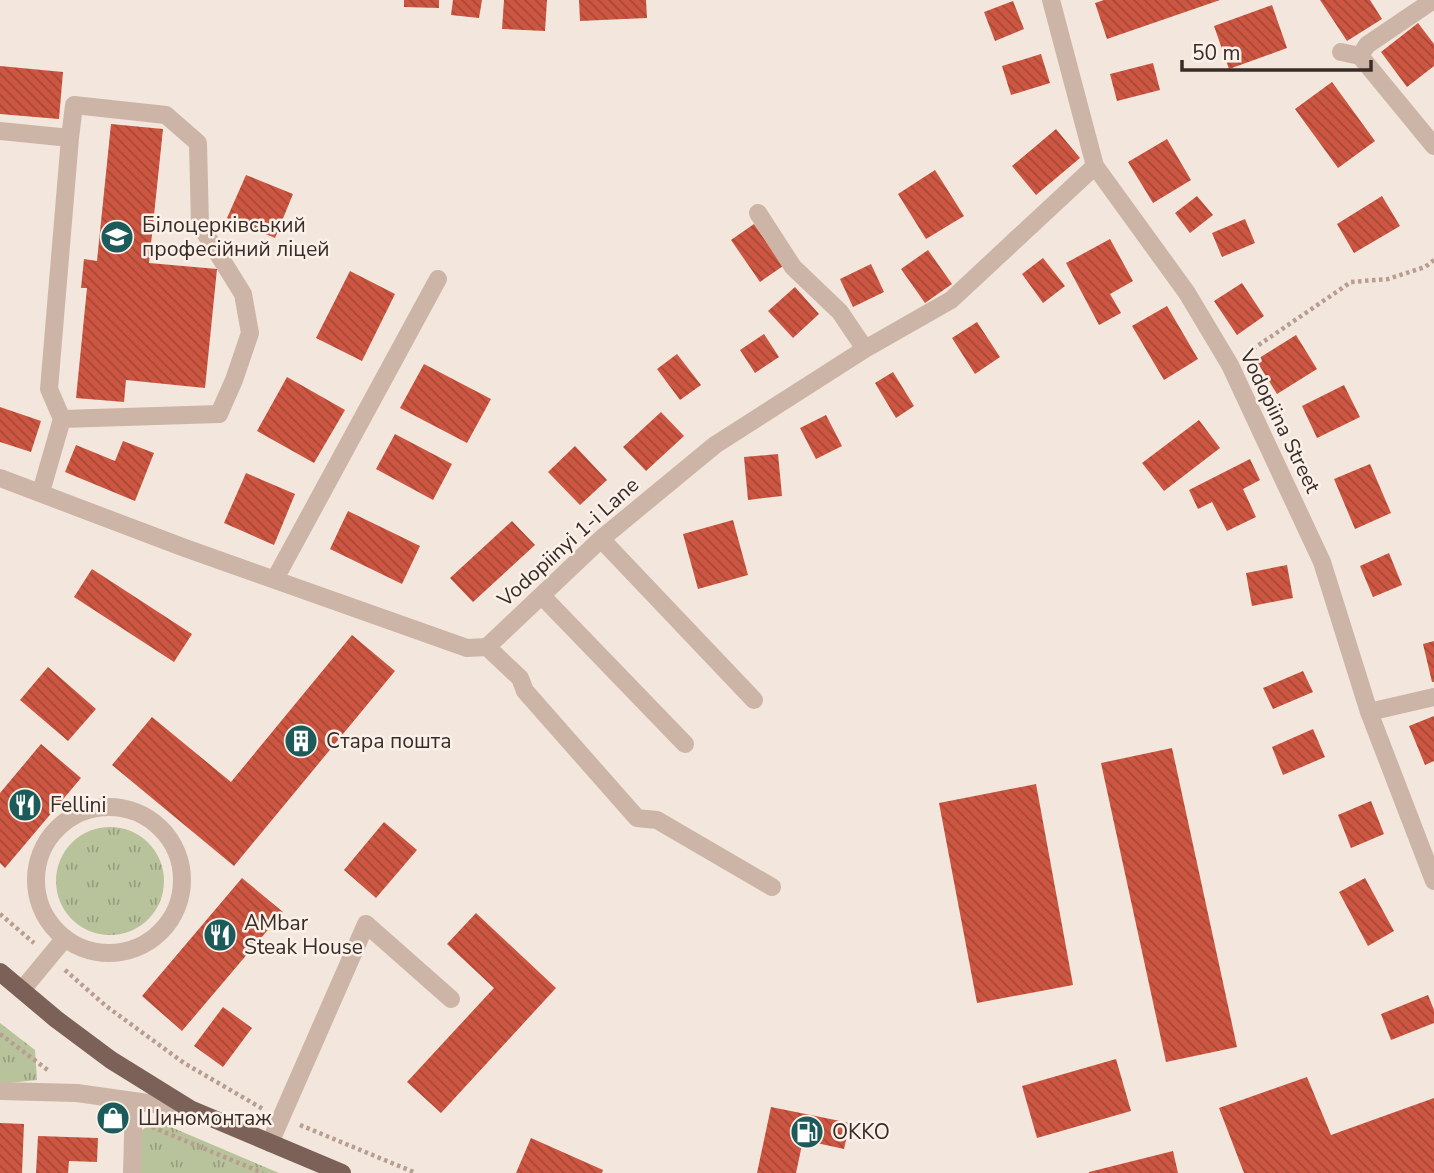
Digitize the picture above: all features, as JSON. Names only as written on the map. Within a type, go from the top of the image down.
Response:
[{"type":"main road","points":[[0,972],[111,1060],[190,1109],[342,1173]]},
{"type":"street","name":"Vodopiina Street","points":[[1051,0],[1095,166],[1187,293],[1230,365],[1322,562],[1369,712],[1434,881]]},
{"type":"street","points":[[1360,57],[1367,45],[1432,1]]},
{"type":"street","points":[[1341,52],[1360,57],[1434,146]]},
{"type":"street","points":[[41,492],[62,419],[49,389],[74,105],[166,115],[198,143],[200,225],[243,294],[250,333],[234,380],[219,414],[62,419]]},
{"type":"street","points":[[0,131],[70,138]]},
{"type":"street","name":"Vodopiinyi 1-i Lane","points":[[487,647],[601,539],[715,445],[865,349],[951,300],[1095,166]]},
{"type":"street","points":[[758,213],[793,267],[840,313],[865,349]]},
{"type":"street","points":[[275,579],[438,279]]},
{"type":"street","points":[[0,478],[185,548],[467,648],[487,647],[520,678],[524,691],[637,818],[657,820],[772,887]]},
{"type":"street","points":[[601,539],[754,700]]},
{"type":"street","points":[[542,596],[685,744]]},
{"type":"street","points":[[1369,712],[1434,697]]},
{"type":"street","points":[[102,807],[124,808],[144,816],[163,830],[176,851],[182,874],[180,898],[171,920],[155,938],[133,949],[110,954],[86,950],[65,938],[49,923],[40,903],[36,882],[39,860],[48,841],[62,824],[81,813],[102,807]]},
{"type":"street","points":[[270,1143],[366,924],[451,999]]},
{"type":"street","points":[[22,990],[65,938]]},
{"type":"street","points":[[0,1091],[77,1093],[190,1109]]},
{"type":"street","points":[[132,1173],[134,1101]]},
{"type":"path","points":[[1230,365],[1351,282],[1388,279],[1425,267],[1434,260]]},
{"type":"path","points":[[0,914],[106,1006],[184,1063],[264,1110],[416,1173]]},
{"type":"green space","points":[[110,827],[131,831],[148,843],[160,860],[164,881],[160,902],[148,919],[131,931],[110,935],[89,931],[72,919],[60,902],[56,881],[60,860],[72,843],[89,831]]},
{"type":"green space","points":[[0,1023],[35,1050],[37,1080],[0,1084]]},
{"type":"green space","points":[[159,1122],[279,1173],[138,1173],[141,1131],[150,1124]]},
{"type":"building","points":[[404,0],[439,0],[439,8],[404,7]]},
{"type":"building","points":[[453,0],[482,0],[479,18],[451,15]]},
{"type":"building","points":[[504,0],[547,0],[545,31],[502,29]]},
{"type":"building","points":[[579,0],[646,0],[647,18],[580,21]]},
{"type":"building","points":[[1104,0],[1220,0],[1107,39],[1095,3]]},
{"type":"building","points":[[1320,0],[1370,0],[1382,19],[1347,41]]},
{"type":"building","points":[[1013,1],[1024,29],[995,41],[984,12]]},
{"type":"building","points":[[1272,5],[1287,48],[1229,69],[1214,26]]},
{"type":"building","points":[[1418,23],[1434,44],[1434,66],[1407,87],[1381,52]]},
{"type":"building","points":[[1041,54],[1050,83],[1011,95],[1002,66]]},
{"type":"building","points":[[1153,63],[1160,90],[1117,101],[1110,74]]},
{"type":"building","points":[[0,66],[63,72],[59,119],[0,114]]},
{"type":"building","points":[[1332,82],[1375,141],[1338,168],[1295,109]]},
{"type":"building","points":[[111,124],[163,129],[149,263],[217,269],[205,388],[126,380],[124,402],[76,398],[87,288],[81,288],[84,259],[97,261]]},
{"type":"building","points":[[1056,129],[1080,158],[1036,195],[1012,166]]},
{"type":"building","points":[[1167,139],[1191,180],[1153,203],[1128,162]]},
{"type":"building","points":[[935,170],[964,216],[926,239],[898,194]]},
{"type":"building","points":[[246,175],[293,194],[275,238],[227,218]]},
{"type":"building","points":[[1197,196],[1213,215],[1190,233],[1175,213]]},
{"type":"building","points":[[1382,196],[1400,226],[1354,253],[1337,224]]},
{"type":"building","points":[[1245,219],[1255,243],[1222,257],[1212,233]]},
{"type":"building","points":[[754,224],[783,266],[760,282],[731,240]]},
{"type":"building","points":[[1110,239],[1133,281],[1110,294],[1121,313],[1099,325],[1066,263]]},
{"type":"building","points":[[928,250],[952,284],[925,303],[901,269]]},
{"type":"building","points":[[1043,258],[1065,286],[1043,303],[1022,274]]},
{"type":"building","points":[[871,264],[884,292],[853,307],[840,279]]},
{"type":"building","points":[[350,271],[395,294],[362,361],[316,338]]},
{"type":"building","points":[[1242,283],[1264,316],[1237,335],[1214,301]]},
{"type":"building","points":[[795,287],[819,314],[793,338],[768,311]]},
{"type":"building","points":[[1167,306],[1198,359],[1164,380],[1132,326]]},
{"type":"building","points":[[977,322],[1000,357],[975,374],[952,338]]},
{"type":"building","points":[[764,334],[779,357],[755,373],[740,350]]},
{"type":"building","points":[[1296,335],[1317,369],[1277,394],[1256,360]]},
{"type":"building","points":[[677,354],[701,385],[680,400],[657,369]]},
{"type":"building","points":[[424,364],[491,399],[467,443],[400,408]]},
{"type":"building","points":[[893,372],[914,406],[896,418],[875,383]]},
{"type":"building","points":[[287,377],[345,410],[314,463],[257,431]]},
{"type":"building","points":[[1344,385],[1360,417],[1317,438],[1302,406]]},
{"type":"building","points":[[0,407],[41,421],[31,452],[0,442]]},
{"type":"building","points":[[661,412],[684,436],[646,471],[623,447]]},
{"type":"building","points":[[826,415],[842,446],[816,459],[800,428]]},
{"type":"building","points":[[1199,420],[1220,448],[1164,491],[1142,463]]},
{"type":"building","points":[[395,434],[452,464],[433,500],[376,469]]},
{"type":"building","points":[[123,441],[154,453],[135,501],[65,472],[76,445],[115,461]]},
{"type":"building","points":[[575,446],[607,480],[580,505],[548,472]]},
{"type":"building","points":[[778,454],[782,496],[748,500],[744,457]]},
{"type":"building","points":[[1250,459],[1260,480],[1243,489],[1256,517],[1227,531],[1212,502],[1198,509],[1189,490]]},
{"type":"building","points":[[1370,464],[1391,513],[1355,529],[1334,479]]},
{"type":"building","points":[[246,473],[295,494],[274,545],[224,523]]},
{"type":"building","points":[[348,511],[420,546],[402,584],[330,549]]},
{"type":"building","points":[[733,520],[748,575],[698,589],[683,534]]},
{"type":"building","points":[[512,521],[535,545],[473,602],[450,578]]},
{"type":"building","points":[[1389,553],[1402,585],[1373,597],[1360,566]]},
{"type":"building","points":[[1287,565],[1293,598],[1252,606],[1246,573]]},
{"type":"building","points":[[92,569],[192,634],[174,662],[74,597]]},
{"type":"building","name":"Стара пошта","points":[[352,635],[395,671],[234,866],[112,765],[152,717],[231,782]]},
{"type":"building","points":[[1434,641],[1434,682],[1432,682],[1423,644]]},
{"type":"building","points":[[48,667],[96,709],[68,741],[20,700]]},
{"type":"building","points":[[1303,671],[1313,692],[1273,709],[1263,688]]},
{"type":"building","points":[[1434,716],[1434,761],[1425,765],[1409,726]]},
{"type":"building","points":[[1313,729],[1325,757],[1283,775],[1272,747]]},
{"type":"building","points":[[41,744],[81,778],[5,868],[0,863],[0,793]]},
{"type":"building","points":[[1172,748],[1237,1047],[1166,1062],[1101,763]]},
{"type":"building","points":[[1036,784],[1073,985],[977,1003],[939,803]]},
{"type":"building","points":[[1371,801],[1384,834],[1351,848],[1338,815]]},
{"type":"building","points":[[384,822],[417,850],[376,898],[344,870]]},
{"type":"building","points":[[242,878],[283,912],[182,1031],[142,996]]},
{"type":"building","points":[[1365,878],[1394,931],[1368,946],[1339,892]]},
{"type":"building","points":[[476,913],[556,988],[441,1113],[407,1082],[494,988],[447,944]]},
{"type":"building","points":[[1428,995],[1434,1010],[1434,1023],[1391,1040],[1381,1014]]},
{"type":"building","points":[[223,1007],[252,1028],[223,1067],[194,1046]]},
{"type":"building","points":[[1116,1059],[1131,1111],[1037,1138],[1022,1086]]},
{"type":"building","points":[[1307,1077],[1331,1135],[1434,1098],[1434,1173],[1244,1173],[1219,1108]]},
{"type":"building","name":"OKKO","points":[[771,1107],[850,1123],[844,1149],[803,1140],[796,1173],[757,1173]]},
{"type":"building","name":"Шиномонтаж","points":[[103,1112],[124,1114],[122,1125],[102,1122]]},
{"type":"building","points":[[0,1123],[24,1124],[22,1173],[0,1173]]},
{"type":"building","points":[[38,1136],[98,1138],[97,1162],[69,1161],[68,1173],[36,1173]]},
{"type":"building","points":[[531,1138],[603,1170],[602,1173],[516,1173]]},
{"type":"building","points":[[1173,1151],[1178,1173],[1089,1173],[1089,1172]]},
{"type":"place","name":"Білоцерківський професійний ліцей","points":[[117,237]]},
{"type":"place","name":"Стара пошта","points":[[301,741]]},
{"type":"place","name":"Fellini","points":[[25,805]]},
{"type":"place","name":"AMbar Steak House","points":[[220,935]]},
{"type":"place","name":"Шиномонтаж","points":[[113,1118]]},
{"type":"place","name":"OKKO","points":[[807,1132]]}]
